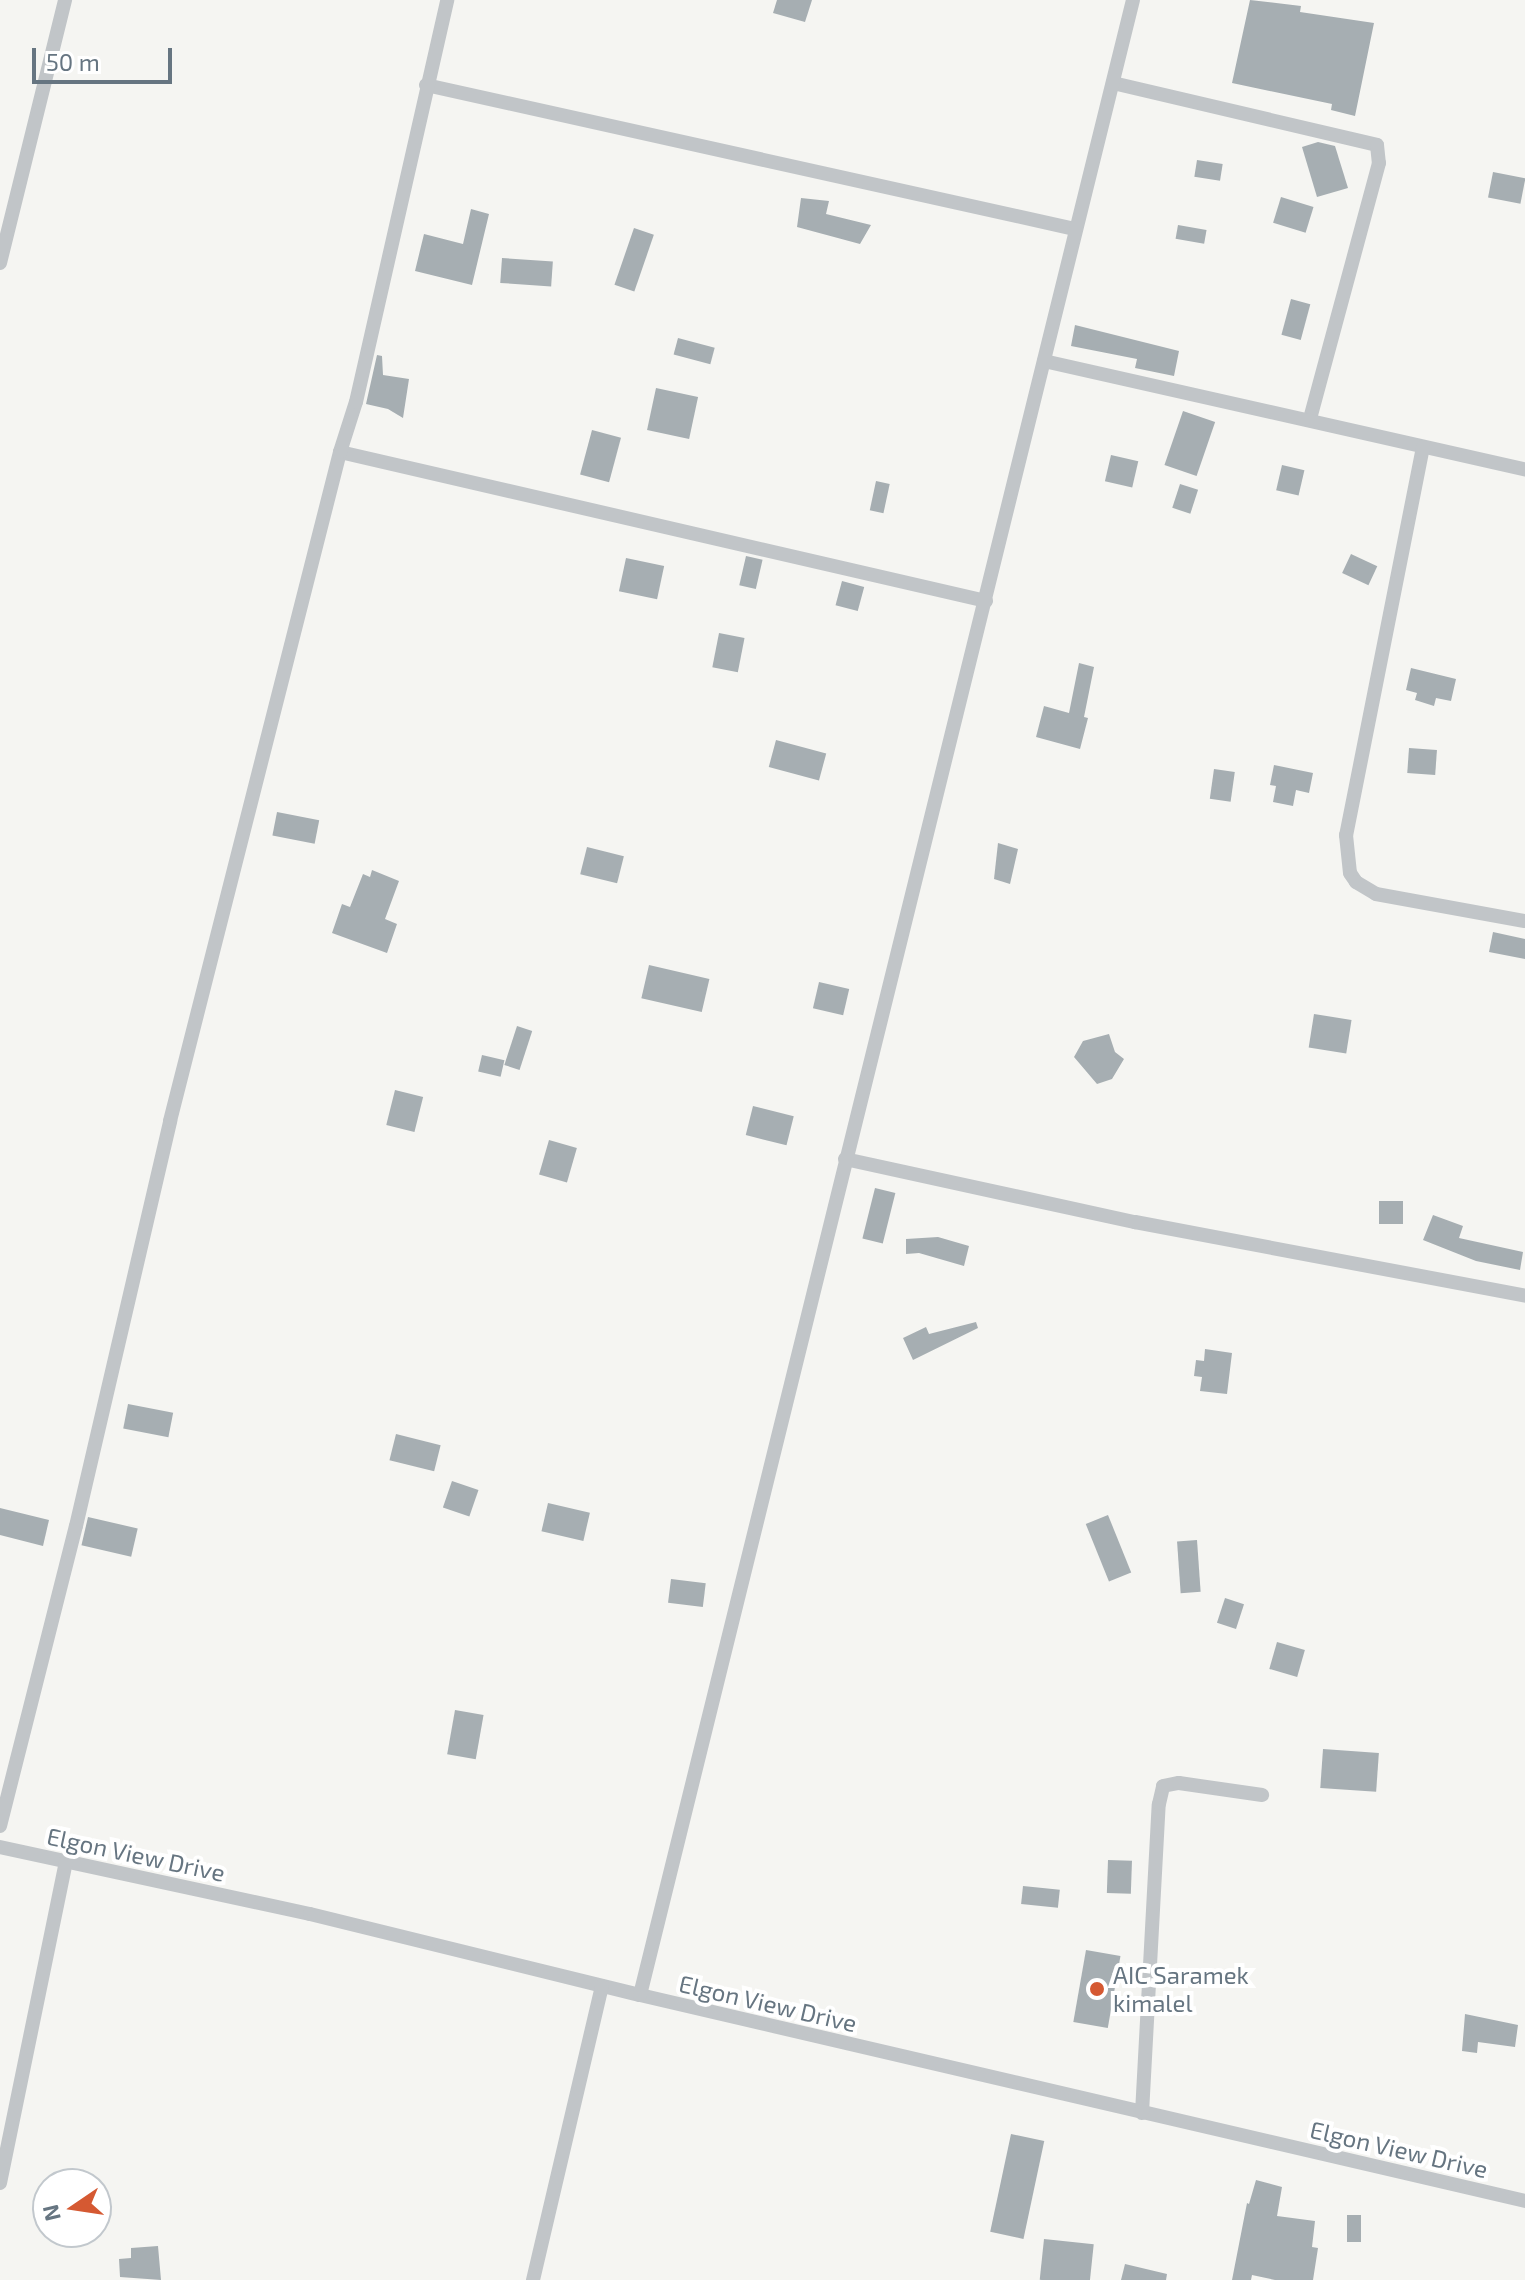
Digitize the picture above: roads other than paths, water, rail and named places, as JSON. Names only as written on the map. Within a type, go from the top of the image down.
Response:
[{"type":"street","points":[[0,263],[65,0]]},
{"type":"street","points":[[0,1826],[79,1510],[170,1121],[340,452],[356,402],[447,0]]},
{"type":"street","points":[[640,1995],[1133,0]]},
{"type":"street","points":[[1113,83],[1377,145],[1379,163],[1310,418]]},
{"type":"street","points":[[426,85],[1075,229]]},
{"type":"street","points":[[1044,361],[1310,418],[1525,469]]},
{"type":"street","points":[[1423,447],[1346,835],[1350,873],[1356,882],[1376,894],[1525,921]]},
{"type":"street","points":[[340,452],[986,601]]},
{"type":"street","points":[[845,1159],[1135,1222],[1525,1296]]},
{"type":"street","points":[[1142,2113],[1159,1804],[1163,1786],[1179,1783],[1262,1795]]},
{"type":"street","name":"Elgon View Drive","points":[[0,1847],[383,1931],[640,1995],[1525,2201]]},
{"type":"street","points":[[0,2183],[66,1861]]},
{"type":"street","points":[[533,2280],[602,1986]]},
{"type":"place","name":"AIC Saramek kimalel","points":[[1097,1989]]}]
